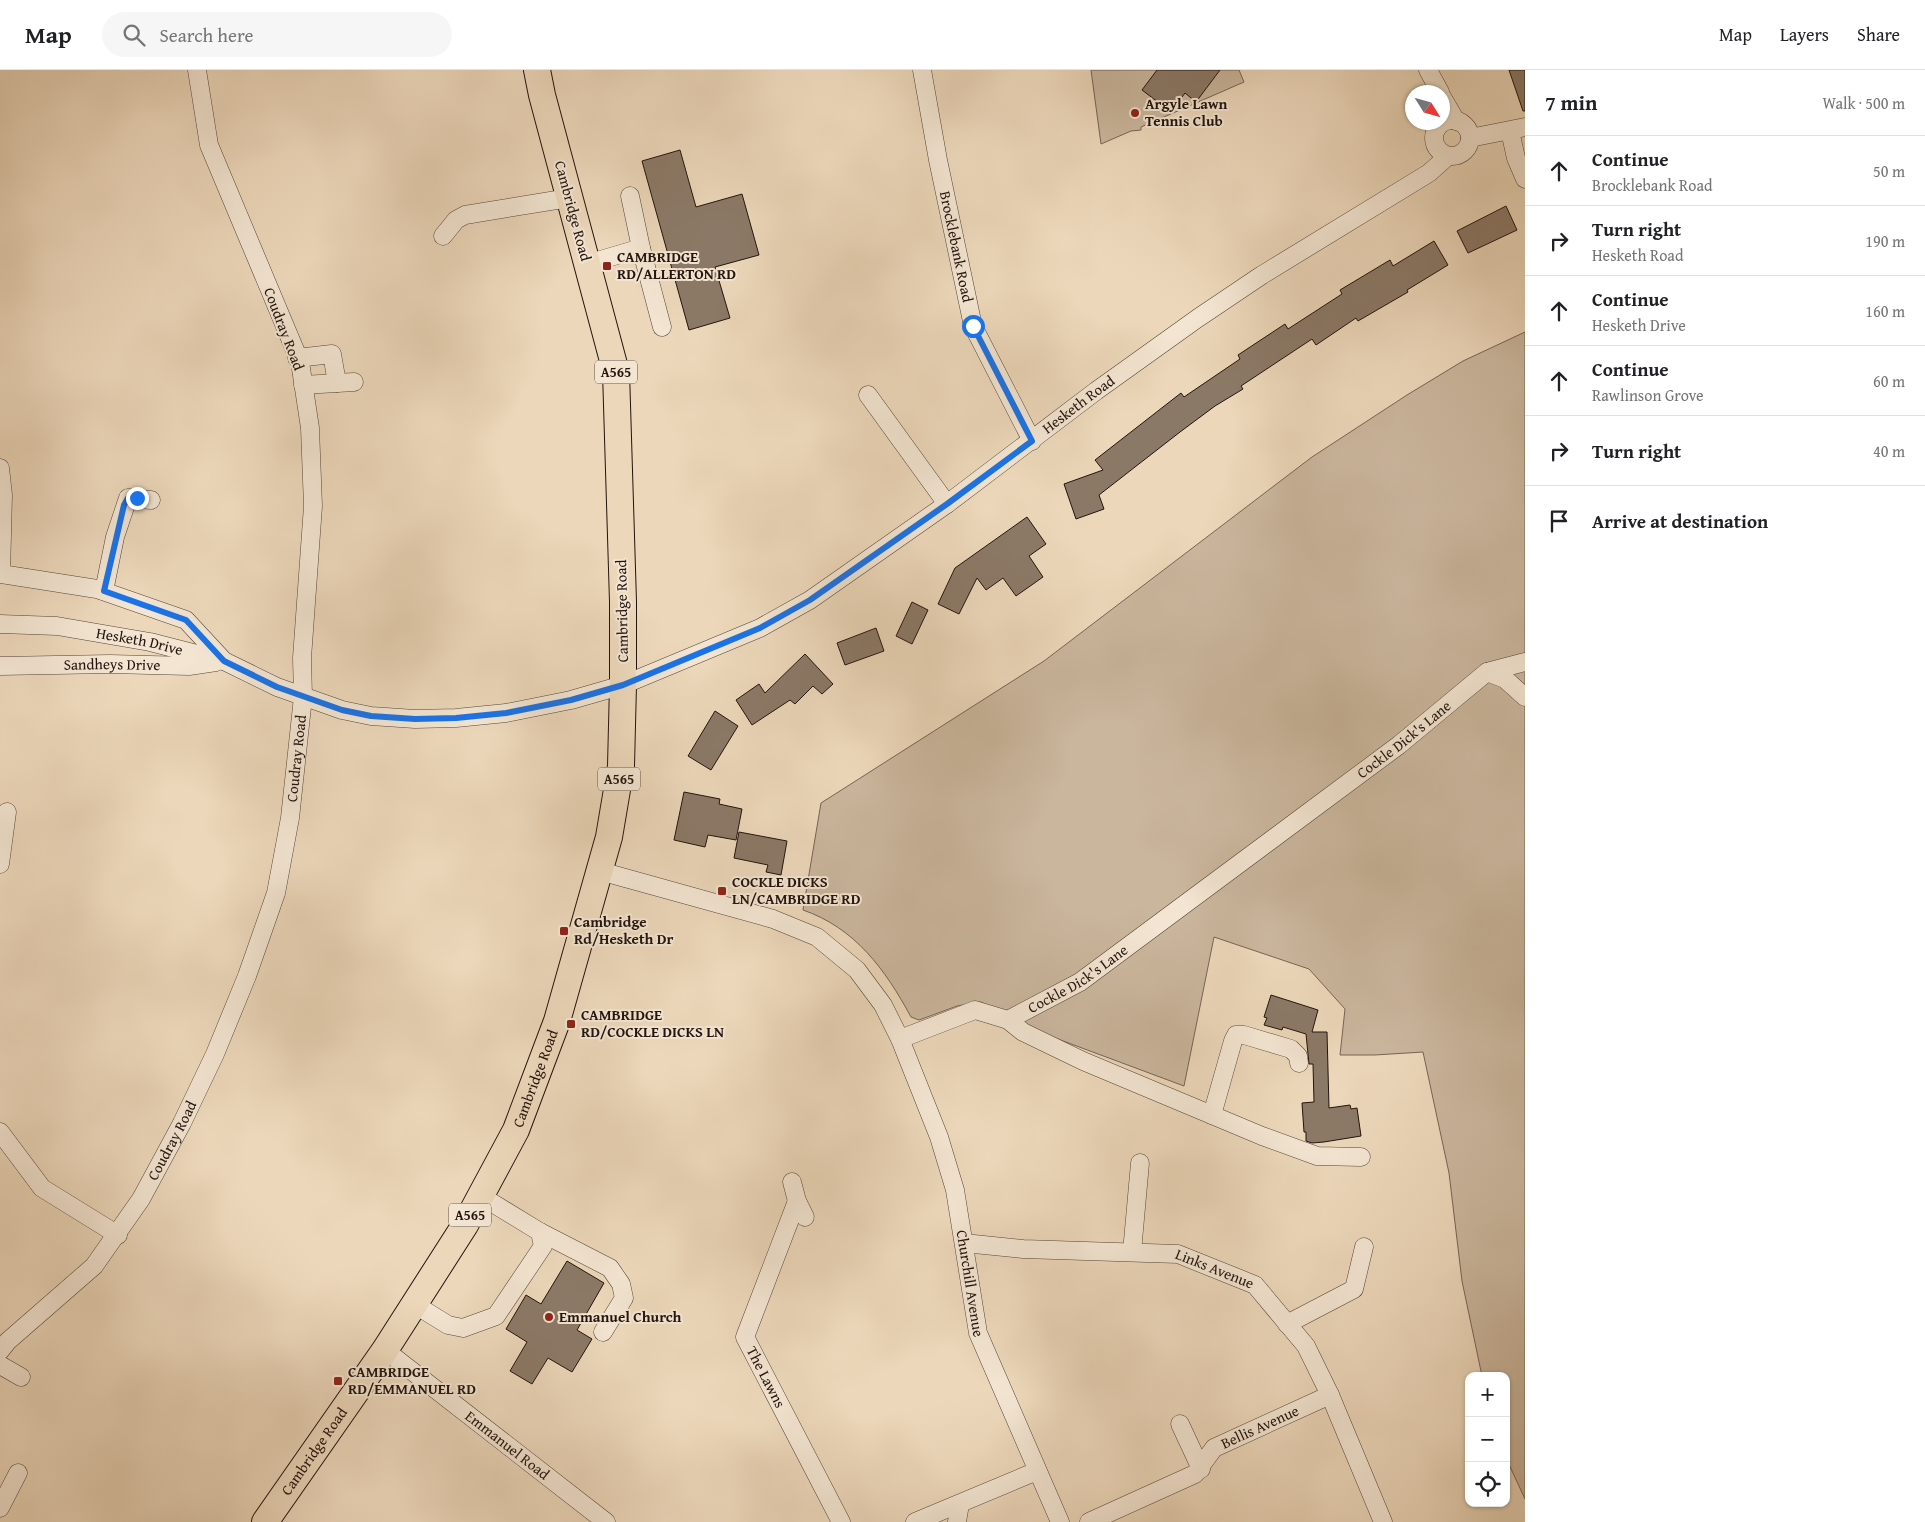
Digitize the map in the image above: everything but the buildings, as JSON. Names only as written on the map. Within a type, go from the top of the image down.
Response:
[{"type":"highway","name":"Cambridge Road","points":[[265,1522],[385,1350],[466,1224],[516,1130],[557,1021],[609,836],[622,766],[623,602],[616,372],[537,70]]},
{"type":"street","name":"Coudray Road","points":[[0,1351],[8,1341],[94,1266],[141,1199],[182,1123],[211,1063],[247,976],[276,893],[290,818],[303,696],[303,648],[313,506],[310,428],[298,358],[209,145],[197,70]]},
{"type":"street","name":"Brocklebank Road","points":[[922,70],[938,160],[973,326],[1032,441]]},
{"type":"street","points":[[1428,70],[1436,85]]},
{"type":"street","points":[[1450,110],[1456,120],[1466,127],[1470,144],[1464,152],[1448,156],[1438,149],[1434,137],[1436,131],[1444,122],[1456,120]]},
{"type":"street","points":[[1470,138],[1517,129],[1516,158],[1525,179]]},
{"type":"street","name":"Hesketh Road","points":[[623,685],[692,658],[768,623],[810,600],[947,504],[1096,391],[1198,318],[1262,275],[1429,173],[1448,156]]},
{"type":"street","points":[[630,196],[641,248],[662,327]]},
{"type":"street","points":[[442,236],[456,220],[465,215],[569,198]]},
{"type":"street","points":[[587,264],[641,248]]},
{"type":"street","points":[[298,358],[332,354],[337,383]]},
{"type":"street","points":[[303,385],[354,382]]},
{"type":"street","points":[[868,395],[947,504]]},
{"type":"street","points":[[0,468],[3,495],[1,574],[104,591],[186,620],[224,661]]},
{"type":"street","points":[[104,591],[115,538],[128,498],[152,500]]},
{"type":"street","name":"Hesketh Drive","points":[[0,624],[57,626],[150,642],[224,661],[277,687],[342,710],[371,716],[415,719],[456,718],[506,713],[561,702],[623,685]]},
{"type":"street","name":"Sandheys Drive","points":[[0,666],[110,664],[189,666],[224,661]]},
{"type":"street","points":[[1486,672],[1525,662]]},
{"type":"street","points":[[1486,672],[1505,679],[1525,697]]},
{"type":"street","name":"Cockle Dick's Lane","points":[[1008,1020],[1080,982],[1399,745],[1486,672]]},
{"type":"street","points":[[0,864],[7,812]]},
{"type":"street","points":[[600,871],[773,919],[817,937],[857,970],[883,1005],[900,1039],[975,1010],[1008,1020],[1023,1032],[1083,1060],[1262,1136],[1317,1156],[1361,1157]]},
{"type":"street","points":[[1212,1115],[1232,1041],[1236,1036],[1244,1035],[1291,1049],[1298,1056],[1299,1063]]},
{"type":"street","name":"Churchill Avenue","points":[[900,1039],[944,1155],[955,1190],[978,1333],[1060,1522]]},
{"type":"street","points":[[0,1132],[42,1188],[118,1234]]},
{"type":"street","points":[[1132,1252],[1140,1163]]},
{"type":"street","points":[[792,1182],[797,1200],[805,1217]]},
{"type":"street","points":[[481,1196],[540,1232],[610,1268],[621,1284],[624,1298],[603,1332]]},
{"type":"street","name":"The Lawns","points":[[797,1200],[745,1337],[841,1522]]},
{"type":"street","points":[[414,1304],[448,1326],[463,1328],[496,1316],[543,1246],[540,1232]]},
{"type":"street","name":"Links Avenue","points":[[964,1243],[1023,1249],[1178,1254],[1255,1285],[1306,1346],[1330,1395],[1383,1522]]},
{"type":"street","points":[[1287,1324],[1354,1289],[1364,1247]]},
{"type":"street","name":"Emmanuel Road","points":[[385,1350],[606,1522]]},
{"type":"street","points":[[0,1365],[21,1377]]},
{"type":"street","name":"Bellis Avenue","points":[[1089,1522],[1195,1474],[1214,1448],[1330,1395]]},
{"type":"street","points":[[1180,1424],[1200,1469]]},
{"type":"street","points":[[916,1522],[1037,1471]]},
{"type":"street","points":[[0,1508],[18,1473]]},
{"type":"street","points":[[957,1522],[960,1504]]},
{"type":"shaded area","name":"Argyle Lawn Tennis Club","points":[[1091,70],[1239,70],[1244,82],[1141,127],[1141,130],[1131,131],[1101,144]]},
{"type":"shaded area","points":[[1525,332],[1525,1499],[1510,1467],[1510,1372],[1481,1372],[1462,1281],[1449,1173],[1423,1052],[1340,1055],[1345,1009],[1309,969],[1214,937],[1184,1086],[1031,1029],[981,1002],[957,1006],[919,1020],[911,1017],[901,999],[867,952],[838,928],[822,918],[803,910],[821,803],[1044,661],[1312,457],[1463,361]]},
{"type":"place","name":"Argyle Lawn Tennis Club","points":[[1135,113]]},
{"type":"place","name":"CAMBRIDGE RD/ALLERTON RD","points":[[607,266]]},
{"type":"place","name":"COCKLE DICKS LN/CAMBRIDGE RD","points":[[722,891]]},
{"type":"place","name":"Cambridge Rd/Hesketh Dr","points":[[564,931]]},
{"type":"place","name":"CAMBRIDGE RD/COCKLE DICKS LN","points":[[571,1024]]},
{"type":"place","name":"Emmanuel Church","points":[[549,1317]]},
{"type":"place","name":"CAMBRIDGE RD/EMMANUEL RD","points":[[338,1381]]},
{"type":"route","points":[[137,498],[128,498],[124,505],[104,591],[186,620],[224,661],[277,687],[342,710],[371,716],[415,719],[456,718],[506,713],[571,700],[623,685],[692,658],[760,628],[810,600],[947,504],[1032,441],[973,326]]}]
